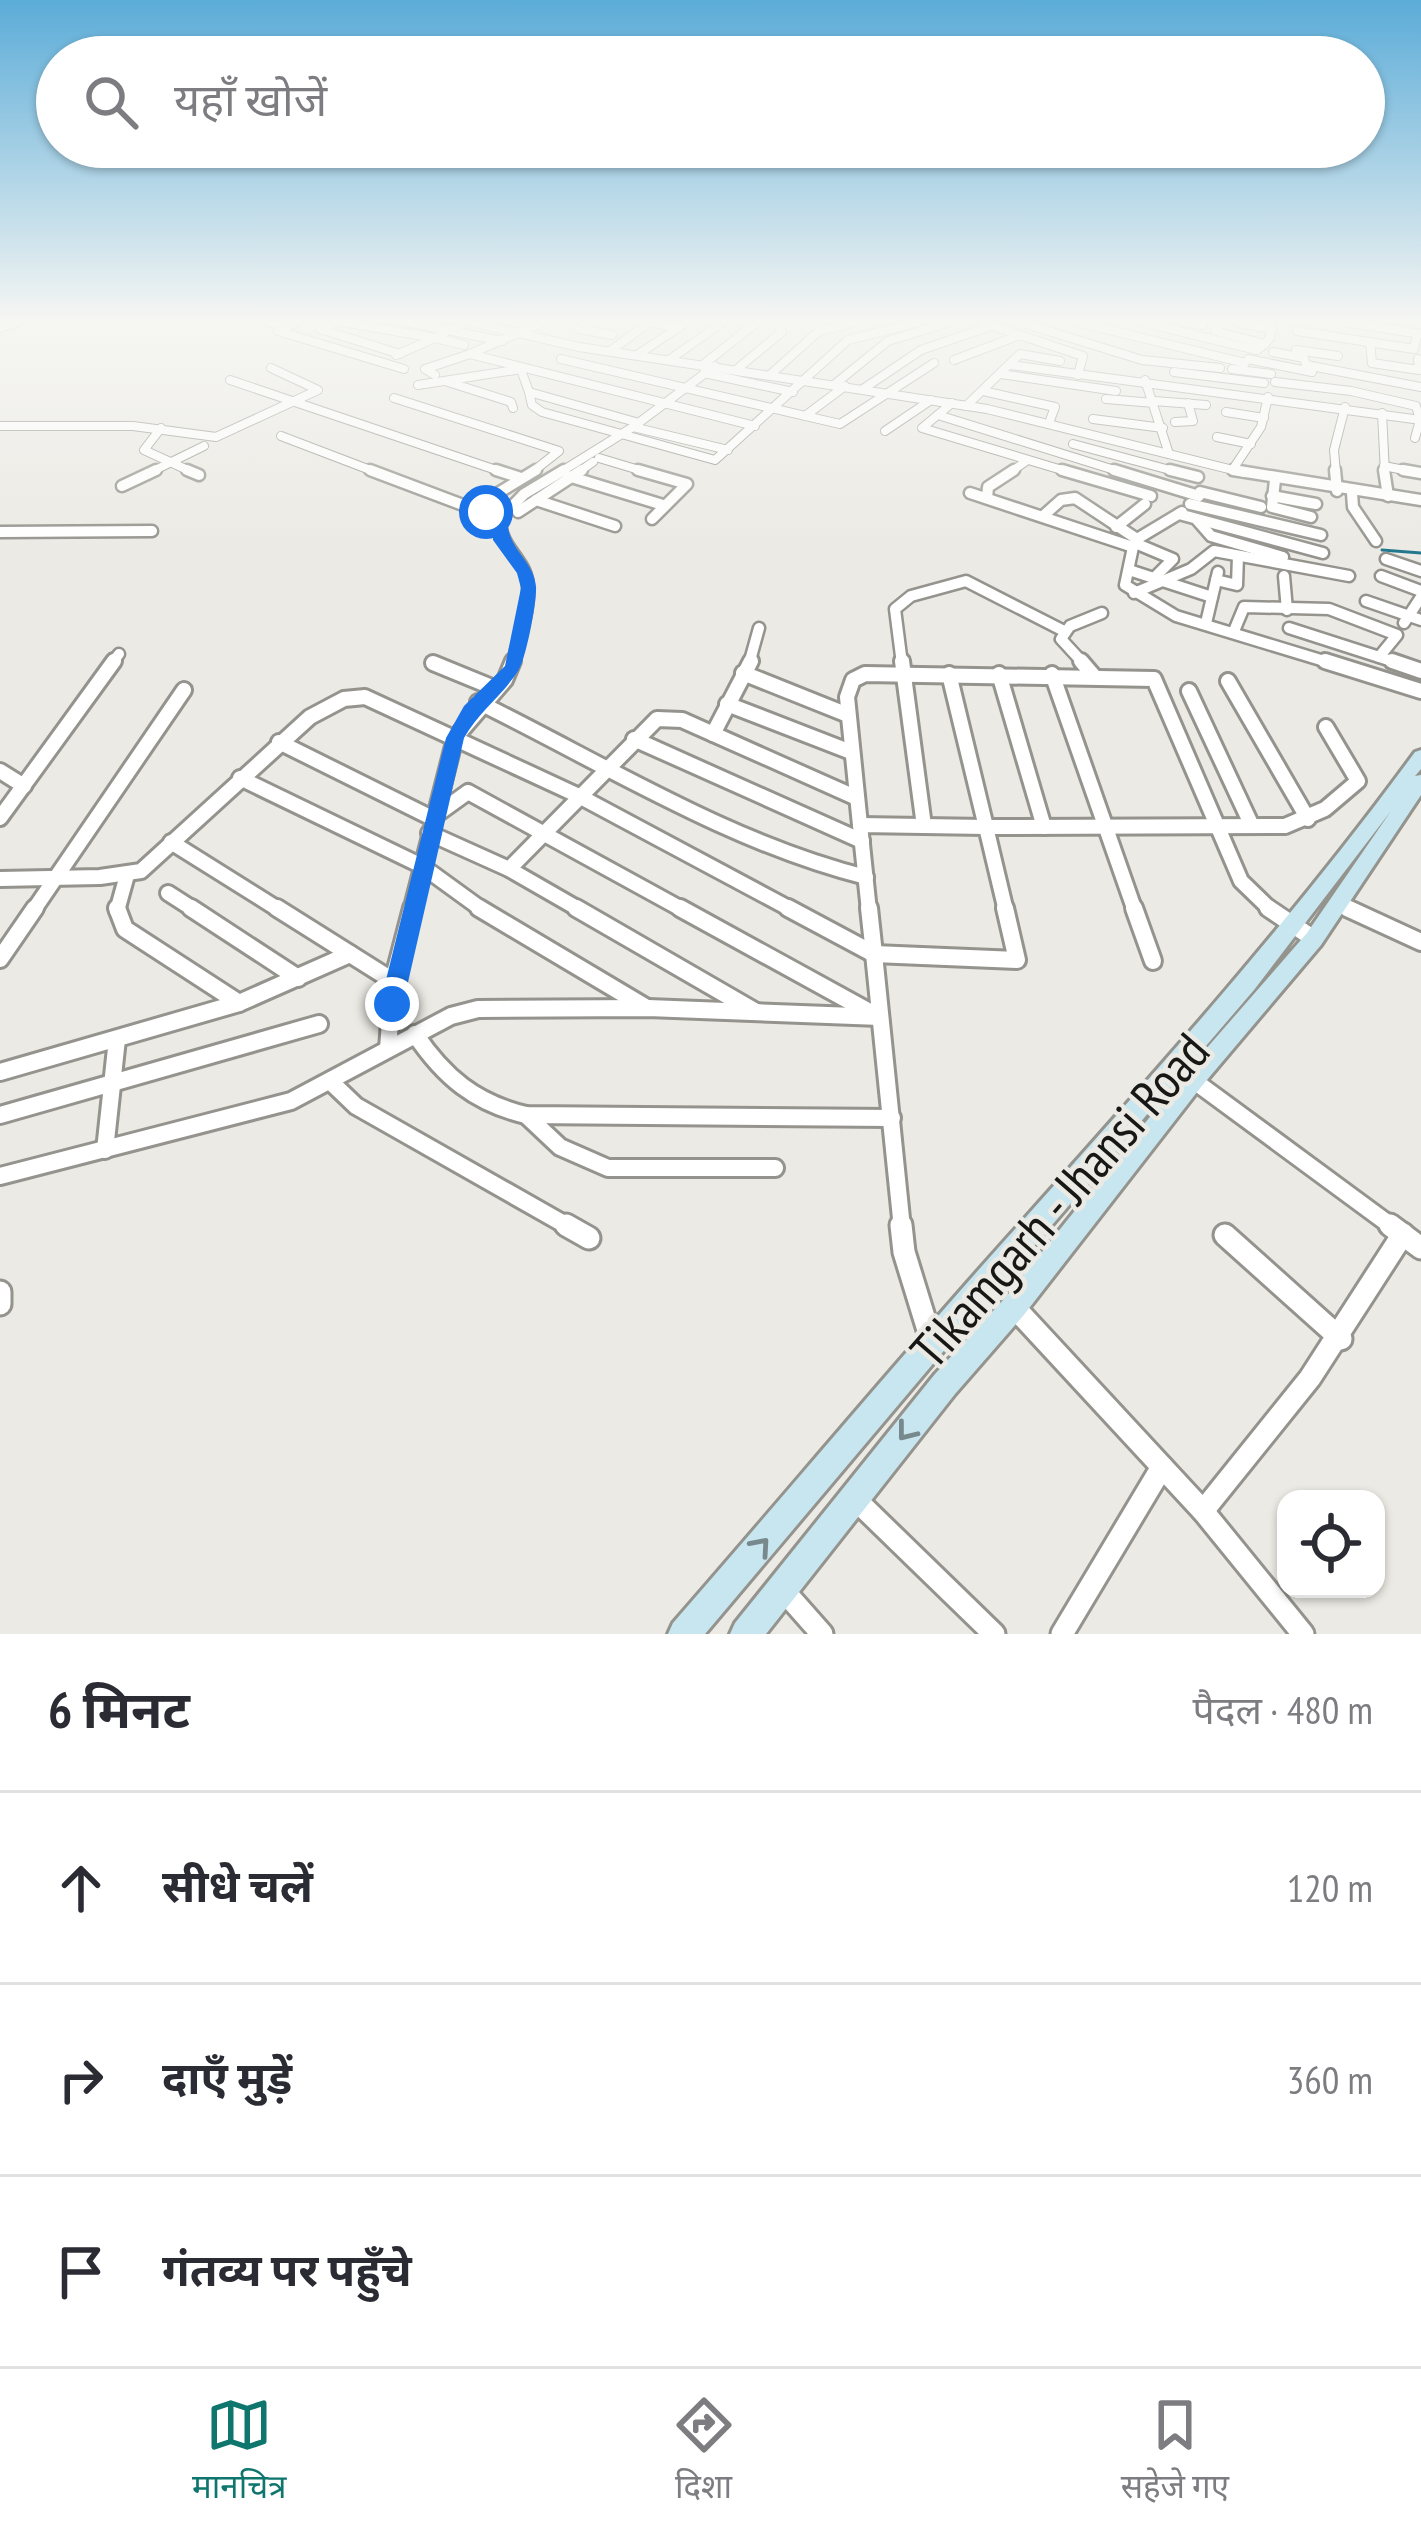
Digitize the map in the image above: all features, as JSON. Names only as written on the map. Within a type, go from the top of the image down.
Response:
[{"type":"street","points":[[284,398],[521,478]]},
{"type":"street","points":[[0,422],[160,428],[216,437],[301,398]]},
{"type":"street","points":[[395,398],[560,451],[475,507]]},
{"type":"street","points":[[500,398],[511,402],[513,408]]},
{"type":"street","points":[[531,398],[535,409],[712,459],[787,398]]},
{"type":"street","points":[[549,398],[728,450]]},
{"type":"street","points":[[629,398],[752,429]]},
{"type":"street","points":[[388,1049],[393,982],[455,738],[478,702],[513,668],[529,588],[523,571],[500,540],[500,519],[524,494],[622,435],[670,398]]},
{"type":"street","points":[[728,398],[844,423],[882,398]]},
{"type":"street","points":[[805,416],[825,398]]},
{"type":"street","points":[[921,398],[1049,423],[1275,479],[1421,500]]},
{"type":"street","points":[[966,406],[975,398]]},
{"type":"street","points":[[1016,398],[1055,407],[1049,423]]},
{"type":"street","points":[[1115,422],[1116,398]]},
{"type":"street","points":[[1130,398],[1206,405]]},
{"type":"street","points":[[1152,398],[1169,454]]},
{"type":"street","points":[[1233,469],[1264,418],[1268,398]]},
{"type":"street","points":[[1277,398],[1420,420]]},
{"type":"street","points":[[1312,398],[1313,403]]},
{"type":"street","points":[[1389,398],[1416,406],[1420,420],[1415,438]]},
{"type":"street","points":[[885,431],[931,400]]},
{"type":"street","points":[[952,403],[922,428],[1148,500],[1116,527]]},
{"type":"street","points":[[1175,422],[1193,422],[1188,404]]},
{"type":"street","points":[[1337,491],[1334,450],[1346,406]]},
{"type":"street","points":[[1226,412],[1264,418]]},
{"type":"street","points":[[1382,413],[1388,496]]},
{"type":"street","points":[[0,422],[70,418]]},
{"type":"street","points":[[934,418],[990,440]]},
{"type":"street","points":[[934,418],[1198,477]]},
{"type":"street","points":[[1093,419],[1162,428]]},
{"type":"street","points":[[160,428],[144,450],[199,475]]},
{"type":"street","points":[[1048,469],[1085,432]]},
{"type":"street","points":[[1220,435],[1252,440]]},
{"type":"street","points":[[281,436],[500,519]]},
{"type":"street","points":[[122,486],[204,446]]},
{"type":"street","points":[[1069,448],[1197,497],[1322,535]]},
{"type":"street","points":[[518,512],[612,449]]},
{"type":"street","points":[[599,458],[687,484],[652,519]]},
{"type":"street","points":[[987,498],[988,488],[1025,462]]},
{"type":"street","points":[[1203,462],[1197,497],[1135,543],[1124,581],[1133,593],[1176,616],[1421,691]]},
{"type":"street","points":[[1384,466],[1421,473]]},
{"type":"street","points":[[558,473],[663,505]]},
{"type":"street","points":[[1275,479],[1272,507],[1312,517]]},
{"type":"street","points":[[1091,508],[1108,485]]},
{"type":"street","points":[[970,493],[1173,559],[1158,580]]},
{"type":"street","points":[[1352,493],[1353,507],[1376,541]]},
{"type":"street","points":[[1272,496],[1316,504]]},
{"type":"street","points":[[1197,497],[1261,507]]},
{"type":"street","points":[[1042,516],[1070,498],[1091,508],[1135,543]]},
{"type":"street","points":[[536,500],[616,526]]},
{"type":"street","points":[[1179,514],[1323,553]]},
{"type":"street","points":[[1197,520],[1215,538],[1323,568]]},
{"type":"street","points":[[0,532],[152,531]]},
{"type":"street","points":[[1133,593],[1199,565],[1213,552],[1349,576]]},
{"type":"street","points":[[1206,623],[1217,576],[1237,585],[1238,556]]},
{"type":"street","points":[[1387,559],[1421,571]]},
{"type":"street","points":[[1129,570],[1212,597]]},
{"type":"street","points":[[1284,576],[1287,610]]},
{"type":"street","points":[[1379,657],[1414,618],[1421,594],[1381,576]]},
{"type":"street","points":[[924,826],[895,609],[910,596],[960,580],[980,585],[1064,631]]},
{"type":"street","points":[[1366,601],[1414,618]]},
{"type":"street","points":[[1234,631],[1244,607],[1329,609],[1396,635]]},
{"type":"street","points":[[1064,631],[1102,613]]},
{"type":"street","points":[[713,734],[756,652],[759,628]]},
{"type":"street","points":[[1289,628],[1421,671]]},
{"type":"street","points":[[1064,631],[1064,644],[1093,675]]},
{"type":"street","points":[[0,818],[119,654]]},
{"type":"street","points":[[433,663],[494,688]]},
{"type":"street","points":[[743,673],[848,715]]},
{"type":"street","points":[[932,1343],[904,1252],[851,752],[847,697],[853,680],[865,674],[1154,679],[1241,880],[1256,898],[1305,933]]},
{"type":"street","points":[[0,879],[141,871],[279,742],[329,705],[365,697],[579,796],[874,955],[1017,960],[949,674]]},
{"type":"street","points":[[999,674],[1044,827]]},
{"type":"street","points":[[1052,674],[1153,962]]},
{"type":"street","points":[[1228,681],[1308,819]]},
{"type":"street","points":[[0,959],[184,690]]},
{"type":"street","points":[[1189,691],[1252,826]]},
{"type":"street","points":[[478,702],[760,842],[813,864],[866,877]]},
{"type":"street","points":[[727,704],[851,752]]},
{"type":"street","points":[[508,869],[650,723],[665,717],[857,798]]},
{"type":"street","points":[[634,739],[861,833],[924,826],[1285,826],[1342,800],[1358,781],[1326,727]]},
{"type":"street","points":[[279,742],[758,1013]]},
{"type":"street","name":"Tikamgarh - Jhansi Road","points":[[684,1634],[932,1343],[1305,933],[1421,756]]},
{"type":"street","points":[[0,771],[24,786]]},
{"type":"street","points":[[240,778],[422,866],[459,896],[647,1008]]},
{"type":"street","points":[[445,778],[880,1018]]},
{"type":"street","points":[[746,1634],[1014,1307],[1305,933],[1338,904],[1421,781]]},
{"type":"street","points":[[431,825],[468,792]]},
{"type":"street","points":[[171,842],[393,982]]},
{"type":"street","points":[[127,875],[116,898],[115,914],[125,929],[239,1003]]},
{"type":"street","points":[[168,893],[298,978]]},
{"type":"street","points":[[1338,904],[1421,942]]},
{"type":"street","points":[[0,1072],[239,1003],[350,954]]},
{"type":"street","points":[[0,1176],[291,1101],[332,1083],[415,1034],[478,1009],[647,1008],[880,1018]]},
{"type":"street","points":[[0,1115],[319,1024]]},
{"type":"street","points":[[415,1034],[455,1088],[498,1110],[892,1118]]},
{"type":"street","points":[[105,1150],[117,1039]]},
{"type":"street","points":[[1193,1081],[1412,1241],[1290,1410],[1203,1511]]},
{"type":"street","points":[[332,1083],[368,1113],[589,1238]]},
{"type":"street","points":[[526,1114],[560,1148],[608,1168],[775,1168]]},
{"type":"street","points":[[1039,1223],[1062,1246]]},
{"type":"street","points":[[1225,1235],[1341,1339]]},
{"type":"street","points":[[0,1292],[0,1304]]},
{"type":"street","points":[[1014,1307],[1203,1511],[1303,1634]]},
{"type":"street","points":[[1062,1634],[1162,1467]]},
{"type":"street","points":[[854,1498],[994,1634]]},
{"type":"street","points":[[784,1591],[822,1634]]},
{"type":"waterway","points":[[1382,550],[1421,553]]},
{"type":"route","points":[[392,1004],[393,982],[455,738],[470,710],[513,668],[529,588],[525,573],[500,540],[500,519],[486,512]]}]
